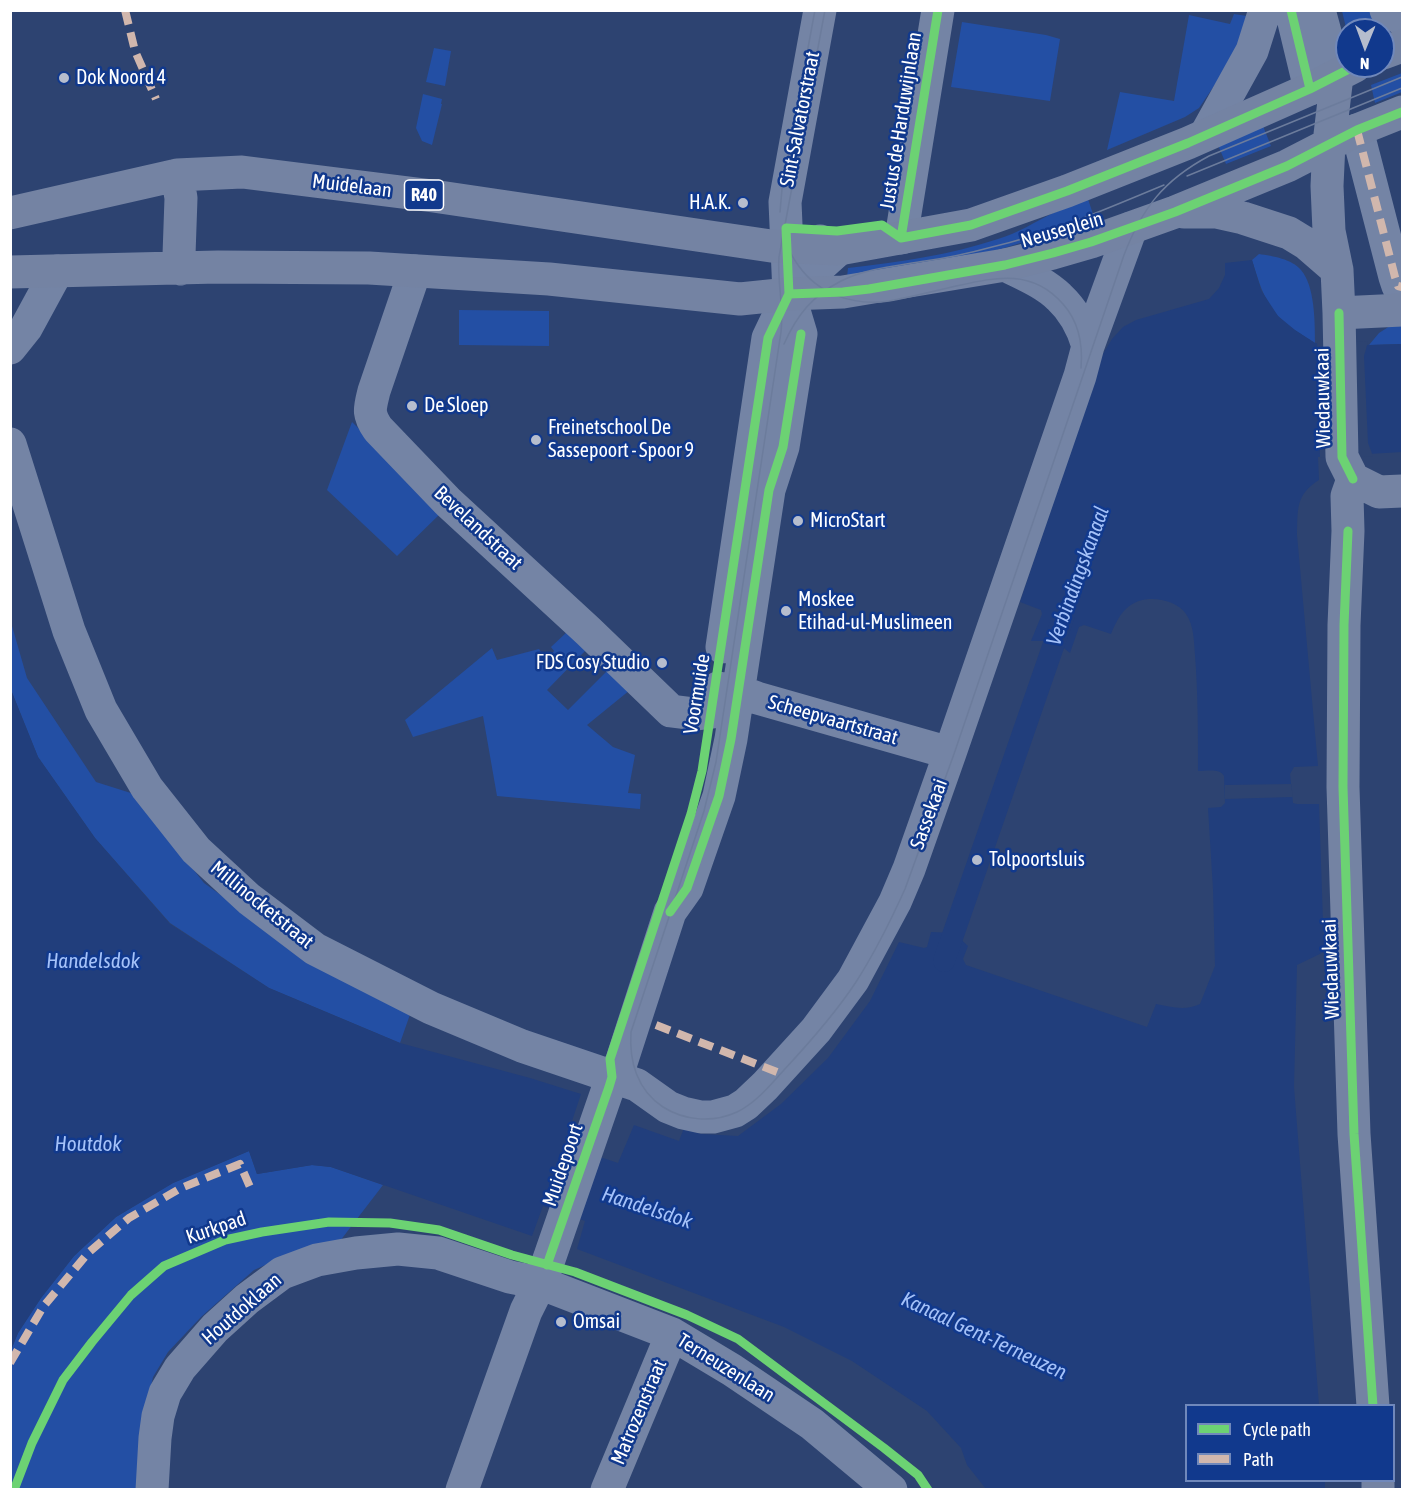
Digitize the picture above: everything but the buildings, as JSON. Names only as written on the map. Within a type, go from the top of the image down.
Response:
[{"type":"main road","name":"Neuseplein","points":[[839,249],[985,221],[1188,143],[1334,77]]},
{"type":"main road","points":[[1334,77],[1343,137],[1327,186],[1329,231],[1337,270],[1340,328],[1401,294]]},
{"type":"main road","name":"Neuseplein","points":[[789,294],[843,292],[1005,265],[1053,253],[1175,212],[1287,166],[1343,137],[1402,112]]},
{"type":"main road","name":"Muidelaan","points":[[10,213],[177,175],[242,172],[417,194],[747,243],[787,237],[839,249]]},
{"type":"main road","points":[[177,175],[181,198],[179,255],[181,269]]},
{"type":"main road","name":"Neuseplein","points":[[1175,212],[1216,212],[1289,233],[1307,244],[1337,270]]},
{"type":"main road","points":[[10,272],[218,267],[369,268],[560,280],[740,299],[789,294]]},
{"type":"main road","name":"Wiedauwkaai","points":[[1340,328],[1347,468],[1343,787],[1353,1134],[1372,1404]]},
{"type":"main road","points":[[1347,468],[1379,492],[1402,491]]},
{"type":"street","name":"Sint-Salvatorstraat","points":[[789,294],[784,202],[820,10]]},
{"type":"street","name":"Justus de Harduwijnlaan","points":[[901,238],[938,10]]},
{"type":"street","points":[[1206,134],[1252,51],[1265,10]]},
{"type":"street","points":[[1291,10],[1334,77]]},
{"type":"street","points":[[1319,10],[1334,77]]},
{"type":"street","points":[[1386,10],[1402,19]]},
{"type":"street","points":[[1343,137],[1401,294]]},
{"type":"street","name":"Neuseplein","points":[[1088,346],[1131,228]]},
{"type":"street","points":[[789,294],[839,249]]},
{"type":"street","name":"Neuseplein","points":[[1005,265],[1050,289],[1060,297],[1077,321],[1088,346]]},
{"type":"street","points":[[13,345],[26,328],[57,271]]},
{"type":"street","name":"Bevelandstraat","points":[[415,271],[370,408],[371,419],[378,429],[448,502],[671,711],[695,714],[722,697]]},
{"type":"street","name":"Voormuide","points":[[611,1082],[610,1059],[698,791],[722,697],[768,339],[789,294]]},
{"type":"street","name":"Sassekaai","points":[[611,1082],[637,1085],[668,1107],[683,1113],[713,1117],[735,1111],[754,1096],[816,1030],[863,964],[901,889],[1080,376],[1088,346]]},
{"type":"street","name":"Millinocketstraat","points":[[10,444],[73,640],[101,710],[147,788],[196,850],[249,899],[315,949],[431,1008],[611,1082]]},
{"type":"street","name":"Scheepvaartstraat","points":[[722,697],[757,698],[950,753]]},
{"type":"street","name":"Muidepoort","points":[[462,1490],[526,1311],[540,1283],[611,1082]]},
{"type":"street","name":"Houtdoklaan","points":[[153,1490],[155,1437],[165,1393],[180,1368],[215,1328],[247,1299],[282,1273],[316,1260],[398,1249],[438,1253],[510,1277],[540,1283]]},
{"type":"street","name":"Terneuzenlaan","points":[[540,1283],[672,1334],[732,1370],[812,1424],[891,1490]]},
{"type":"street","name":"Matrozenstraat","points":[[607,1490],[672,1334]]},
{"type":"shaded area","points":[[1342,11],[1373,11],[1386,18],[1344,18]]},
{"type":"shaded area","points":[[1234,14],[1247,16],[1237,46],[1225,70],[1199,108],[1185,117],[1107,150],[1120,92],[1174,101],[1189,15],[1230,24]]},
{"type":"shaded area","points":[[962,22],[1060,39],[1050,101],[951,87]]},
{"type":"shaded area","points":[[1395,23],[1402,27],[1395,30]]},
{"type":"shaded area","points":[[434,48],[451,51],[445,86],[426,82]]},
{"type":"shaded area","points":[[1402,73],[1402,92],[1375,103],[1371,85],[1395,78],[1395,76]]},
{"type":"shaded area","points":[[423,94],[442,99],[432,145],[422,141],[416,128]]},
{"type":"shaded area","points":[[1263,126],[1271,146],[1226,164],[1218,145]]},
{"type":"shaded area","points":[[1088,199],[1095,220],[1001,249],[952,261],[847,277],[848,268],[943,254],[980,245],[1019,231],[1053,213]]},
{"type":"shaded area","points":[[1259,254],[1293,263],[1306,277],[1312,295],[1315,343],[1285,323],[1268,302],[1252,260]]},
{"type":"shaded area","points":[[459,310],[549,311],[549,346],[459,345]]},
{"type":"shaded area","points":[[1393,324],[1402,324],[1402,344],[1369,345],[1379,333]]},
{"type":"shaded area","points":[[352,422],[443,511],[397,556],[327,490]]},
{"type":"shaded area","points":[[10,619],[27,678],[96,782],[134,794],[204,883],[292,946],[413,1006],[400,1043],[269,988],[170,923],[95,838],[38,757],[11,690]]},
{"type":"shaded area","points":[[568,631],[587,649],[547,690],[568,710],[608,670],[630,690],[587,725],[613,747],[635,755],[628,793],[641,794],[640,809],[497,796],[483,716],[413,737],[405,720],[492,648],[497,660],[539,649],[546,659],[554,651],[551,647]]},
{"type":"shaded area","points":[[249,1151],[257,1174],[312,1165],[331,1167],[383,1185],[340,1241],[295,1252],[254,1270],[201,1317],[168,1352],[153,1377],[141,1433],[139,1489],[11,1490],[11,1350],[18,1333],[41,1298],[74,1256],[116,1217],[173,1183]]},
{"type":"water","points":[[1252,260],[1261,290],[1278,316],[1315,343],[1402,344],[1402,452],[1318,457],[1319,480],[1302,497],[1297,518],[1318,766],[1294,767],[1290,774],[1293,803],[1319,804],[1324,952],[1297,965],[1294,1087],[1319,1404],[1185,1404],[1185,1482],[1325,1482],[1325,1489],[986,1489],[967,1465],[961,1448],[927,1411],[852,1361],[784,1327],[577,1249],[585,1221],[543,1206],[532,1236],[331,1167],[312,1165],[257,1174],[249,1151],[173,1183],[116,1217],[74,1256],[41,1298],[18,1333],[11,1350],[11,690],[38,757],[95,838],[170,924],[269,988],[400,1043],[581,1094],[564,1145],[618,1163],[634,1125],[679,1141],[684,1128],[701,1134],[738,1136],[781,1104],[828,1058],[870,1001],[899,942],[924,948],[927,947],[931,932],[954,933],[968,946],[963,959],[966,965],[1147,1027],[1156,1004],[1184,1008],[1200,1004],[1215,966],[1208,808],[1221,807],[1225,803],[1222,773],[1198,771],[1196,670],[1193,634],[1189,618],[1179,607],[1165,600],[1141,600],[1125,610],[1111,634],[1084,625],[1079,627],[1070,653],[1055,641],[1031,641],[1042,614],[1041,610],[1020,602],[1103,354],[1112,339],[1123,327],[1136,320],[1209,299],[1219,288],[1225,275],[1225,263]]},
{"type":"pier","points":[[1317,340],[1368,342],[1364,356],[1368,443],[1373,456],[1320,458]]},
{"type":"pier","points":[[1291,784],[1293,797],[1225,799],[1225,785]]},
{"type":"waterway","name":"Verbindingskanaal","points":[[944,961],[1065,612]]},
{"type":"tram line","points":[[780,212],[782,189],[815,10]]},
{"type":"tram line","points":[[825,10],[779,257],[781,332],[716,762],[704,811],[631,1032],[633,1064],[647,1092],[663,1107],[690,1118],[709,1119],[728,1116],[757,1099],[840,1005],[863,971],[888,925],[905,889],[954,754],[1124,255],[1147,209],[1167,185],[1209,156],[1402,77]]},
{"type":"tram line","points":[[1187,176],[1402,88]]},
{"type":"tram line","points":[[784,344],[806,307],[841,281],[882,268],[959,255],[1036,235],[1164,185]]},
{"type":"tram line","points":[[783,236],[798,265],[816,284],[850,300],[889,301],[997,279],[1011,278],[1038,284],[1051,292],[1073,318],[1080,342],[1081,368]]},
{"type":"marked path","points":[[125,10],[135,51],[156,99]]},
{"type":"marked path","points":[[1357,130],[1395,277],[1398,286],[1402,287]]},
{"type":"marked path","points":[[656,1025],[777,1072]]},
{"type":"marked path","points":[[10,1363],[43,1307],[88,1253],[129,1218],[181,1188],[240,1164],[250,1187]]},
{"type":"cycle path","points":[[901,238],[938,10]]},
{"type":"cycle path","points":[[1291,10],[1310,89]]},
{"type":"cycle path","points":[[901,238],[971,225],[1067,191],[1188,143],[1335,76]]},
{"type":"cycle path","points":[[789,294],[869,289],[1005,265],[1091,242],[1175,212],[1287,166],[1357,130],[1402,112]]},
{"type":"cycle path","points":[[547,1265],[609,1087],[612,1077],[610,1059],[691,814],[702,771],[768,338],[789,294],[786,228],[837,231],[882,225],[901,238]]},
{"type":"cycle path","points":[[1339,313],[1342,457],[1353,479]]},
{"type":"cycle path","points":[[670,912],[687,888],[719,796],[731,739],[769,490],[783,447],[801,334]]},
{"type":"cycle path","points":[[1348,531],[1344,625],[1343,787],[1354,1134],[1373,1404]]},
{"type":"cycle path","name":"Kurkpad","points":[[14,1490],[32,1443],[63,1380],[131,1295],[164,1266],[225,1240],[329,1222],[390,1223],[439,1230],[512,1255],[575,1272],[687,1315],[738,1339],[918,1475],[928,1490]]},
{"type":"place","name":"Dok Noord 4","points":[[64,78]]},
{"type":"place","name":"H.A.K.","points":[[743,203]]},
{"type":"place","name":"De Sloep","points":[[412,406]]},
{"type":"place","name":"Freinetschool De Sassepoort - Spoor 9","points":[[536,440]]},
{"type":"place","name":"MicroStart","points":[[798,521]]},
{"type":"place","name":"Moskee Etihad-ul-Muslimeen","points":[[786,611]]},
{"type":"place","name":"FDS Cosy Studio","points":[[662,663]]},
{"type":"place","name":"Tolpoortsluis","points":[[977,860]]},
{"type":"place","name":"Omsai","points":[[561,1322]]},
{"type":"water label","name":"Handelsdok","points":[[93,961]]},
{"type":"water label","name":"Houtdok","points":[[88,1144]]},
{"type":"water label","name":"Handelsdok","points":[[647,1208]]},
{"type":"water label","name":"Kanaal Gent-Terneuzen","points":[[984,1336]]}]
